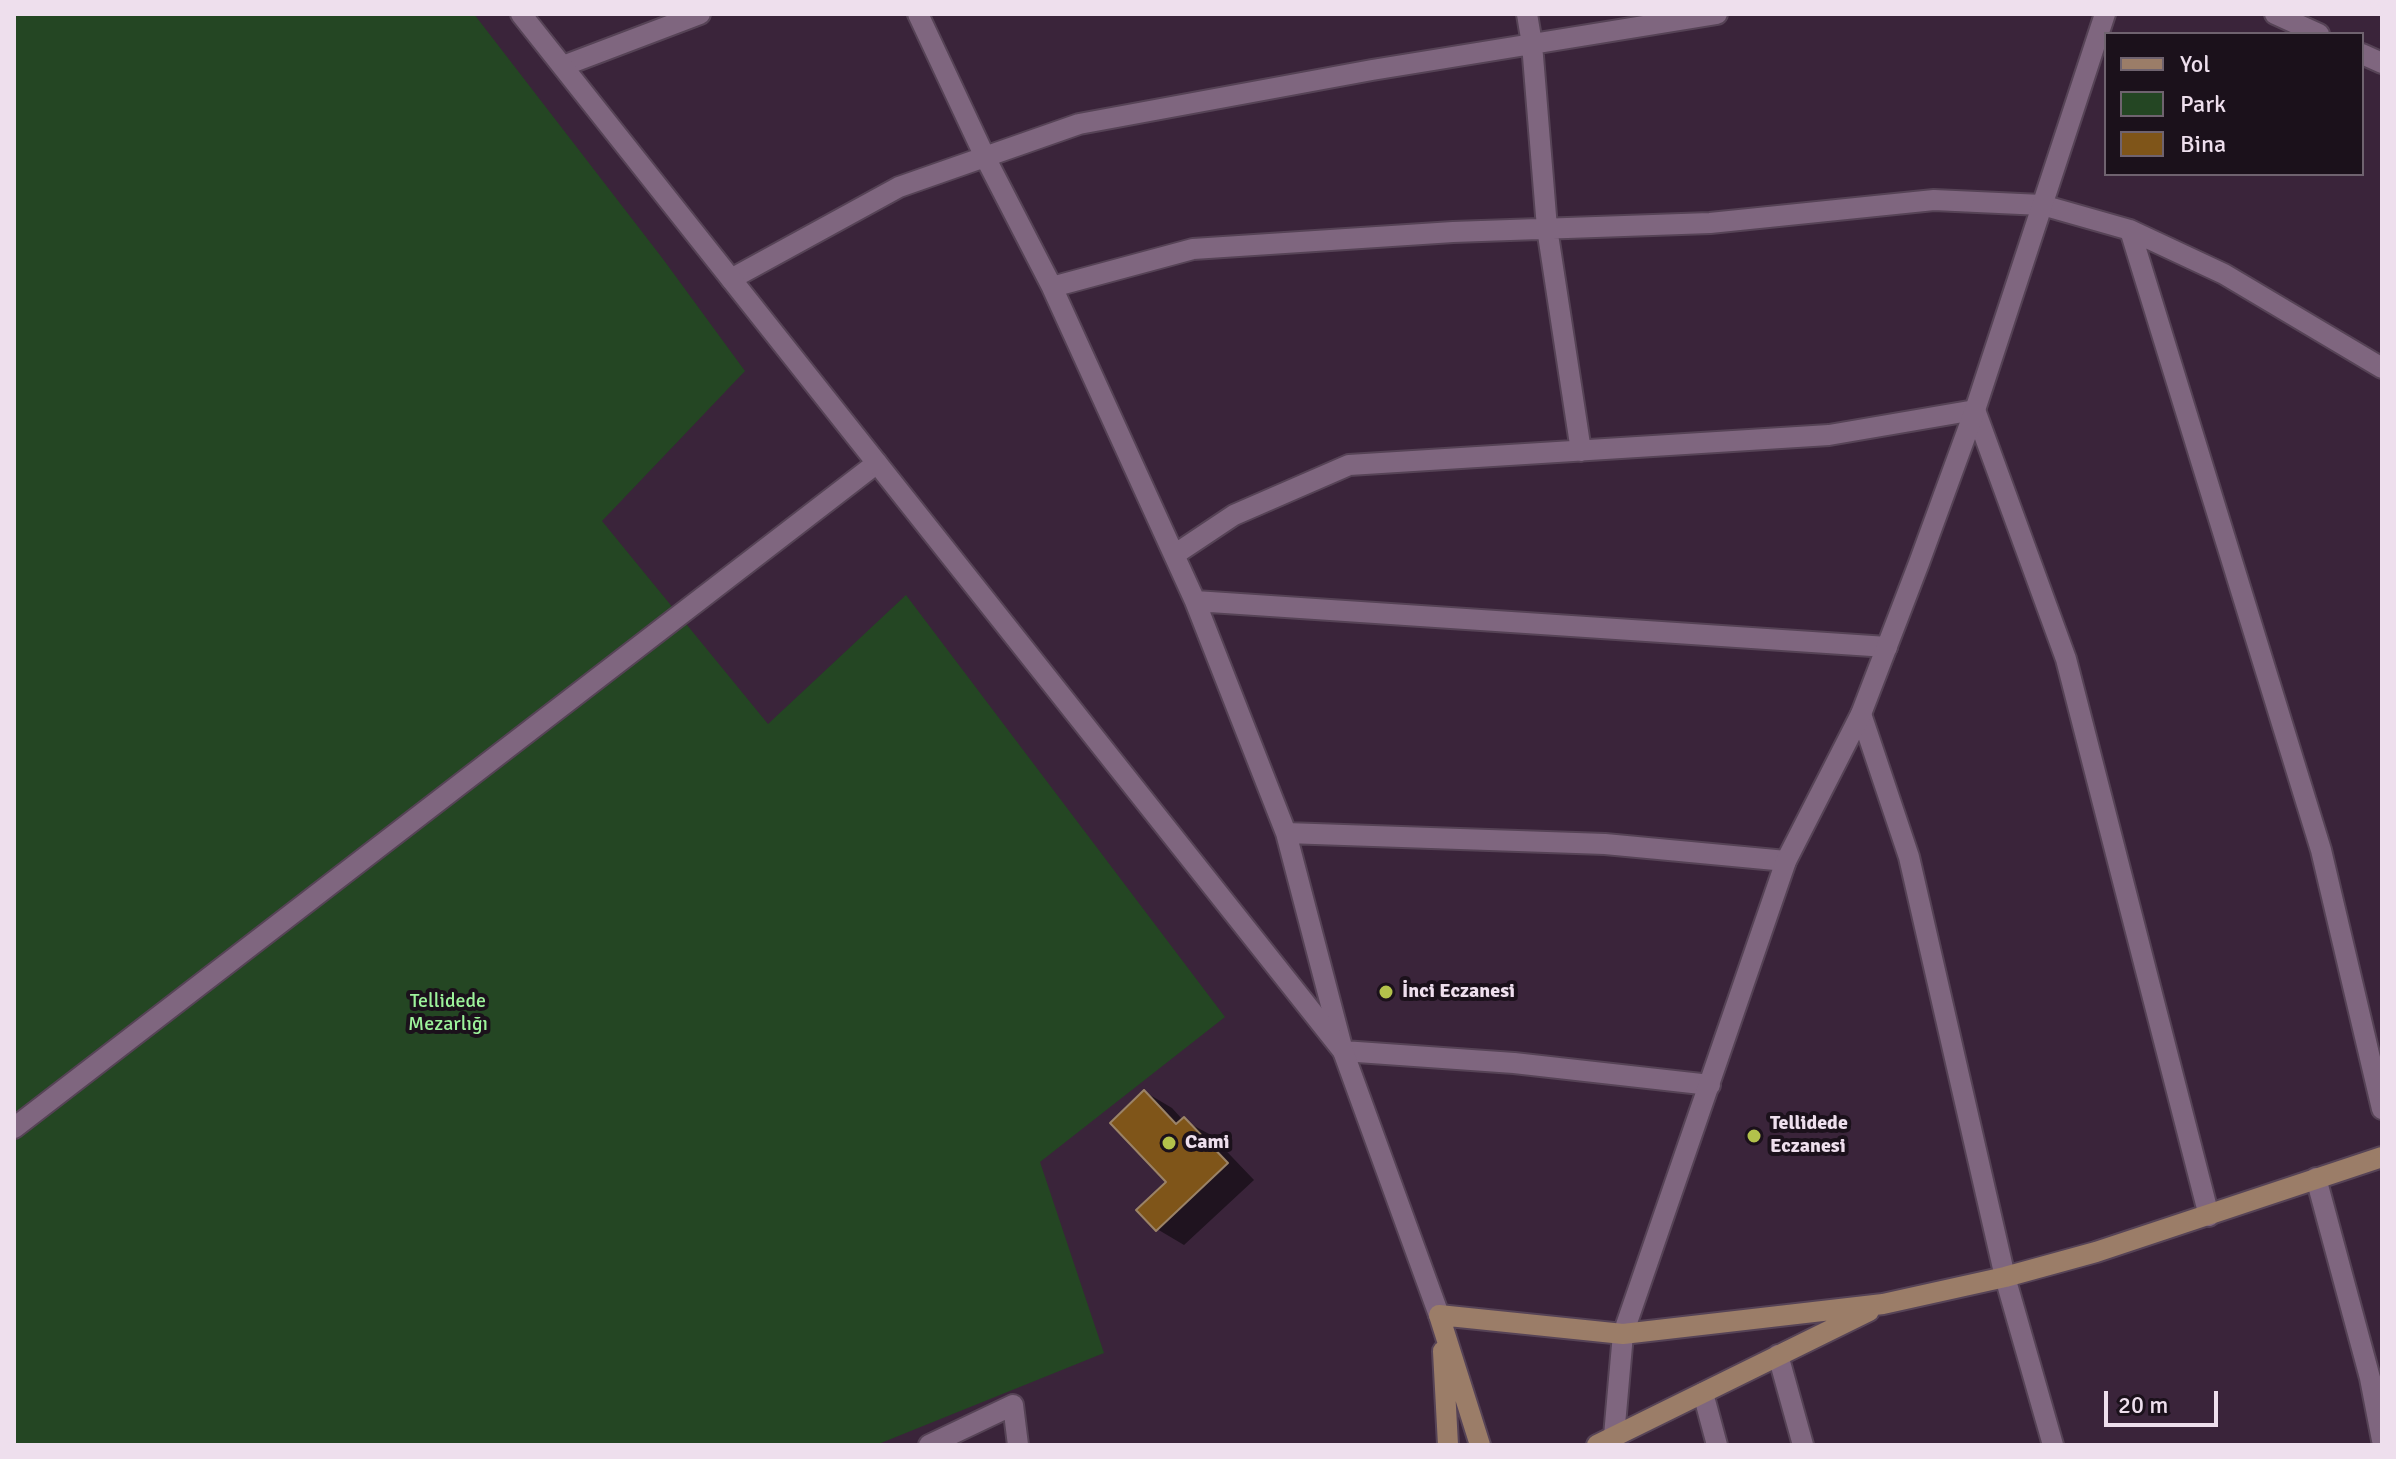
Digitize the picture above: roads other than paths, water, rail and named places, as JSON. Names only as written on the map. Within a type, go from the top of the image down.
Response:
[{"type":"main road","points":[[1439,1315],[1623,1334],[1883,1304],[2005,1277],[2096,1252],[2382,1157]]},
{"type":"main road","points":[[1606,1441],[1883,1304]]},
{"type":"main road","points":[[1439,1315],[1448,1445]]},
{"type":"main road","points":[[1439,1315],[1480,1445]]},
{"type":"street","points":[[521,14],[1343,1051],[1514,1063],[1710,1085]]},
{"type":"street","points":[[563,66],[700,14]]},
{"type":"street","points":[[918,14],[985,157],[1052,287],[1195,601],[1286,833],[1343,1051],[1439,1315]]},
{"type":"street","points":[[1527,14],[1547,228],[1581,451]]},
{"type":"street","points":[[731,279],[899,187],[1079,124],[1372,70],[1717,14]]},
{"type":"street","points":[[1606,1441],[1623,1334],[1786,861],[1861,714],[1887,647],[1975,410],[2105,14]]},
{"type":"street","points":[[2275,14],[2315,32]]},
{"type":"street","points":[[1052,287],[1193,249],[1453,232],[1710,223],[1934,200],[2042,205],[2130,230],[2224,274],[2382,368]]},
{"type":"street","points":[[2130,230],[2321,850],[2382,1109]]},
{"type":"street","points":[[1174,555],[1234,515],[1349,465],[1829,435],[1975,410]]},
{"type":"street","points":[[1975,410],[2066,659],[2209,1216]]},
{"type":"street","points":[[14,1128],[877,463]]},
{"type":"street","points":[[1195,601],[1887,647]]},
{"type":"street","points":[[1861,714],[1909,857],[2005,1277],[2053,1445]]},
{"type":"street","points":[[1286,833],[1605,844],[1786,861]]},
{"type":"street","points":[[2316,1178],[2370,1378],[2382,1440]]},
{"type":"street","points":[[1778,1355],[1803,1445]]},
{"type":"street","points":[[1703,1393],[1717,1445]]},
{"type":"street","points":[[929,1445],[1013,1405],[1018,1445]]},
{"type":"place","name":"İnci Eczanesi","points":[[1386,992]]},
{"type":"place","name":"Tellidede Eczanesi","points":[[1754,1136]]},
{"type":"place","name":"Cami","points":[[1169,1143]]},
{"type":"park label","name":"Tellidede Mezarlığı","points":[[448,1014]]}]
